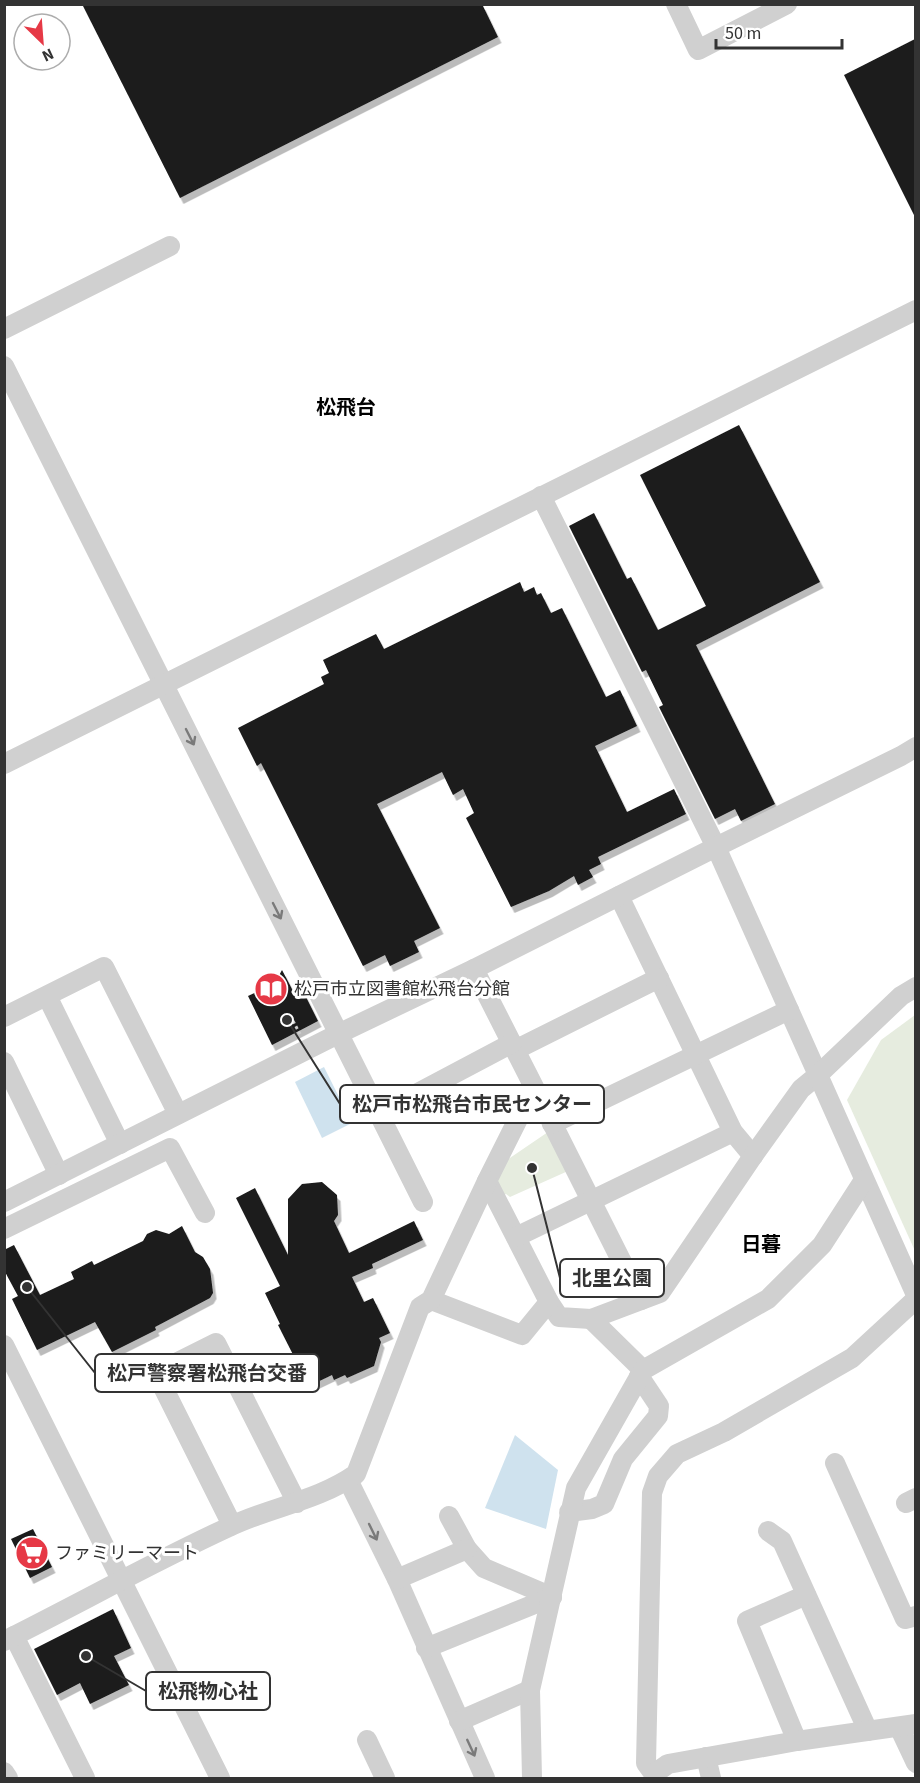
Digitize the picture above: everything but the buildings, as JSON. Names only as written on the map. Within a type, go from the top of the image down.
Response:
[{"type":"street","points":[[676,4],[698,50],[787,4]]},
{"type":"street","points":[[4,329],[170,246]]},
{"type":"street","points":[[4,764],[915,310]]},
{"type":"street","points":[[4,366],[423,1202]]},
{"type":"street","points":[[541,496],[716,847],[915,1297],[852,1358],[724,1432],[677,1454],[658,1476],[652,1493],[646,1763],[655,1777],[668,1764],[797,1741],[907,1726],[915,1763]]},
{"type":"street","points":[[4,1202],[338,1034],[474,969],[902,756],[915,747]]},
{"type":"street","points":[[619,896],[733,1132],[753,1156]]},
{"type":"street","points":[[4,1017],[104,967],[178,1114]]},
{"type":"street","points":[[474,969],[641,1300]]},
{"type":"street","points":[[378,1114],[659,978]]},
{"type":"street","points":[[487,1181],[549,1302],[559,1317],[591,1318],[660,1293],[801,1089],[901,996],[915,987]]},
{"type":"street","points":[[47,996],[120,1144]]},
{"type":"street","points":[[552,1124],[789,1010]]},
{"type":"street","points":[[4,1062],[59,1175]]},
{"type":"street","points":[[85,1779],[10,1638],[232,1525],[297,1503],[348,1480],[356,1474],[420,1307],[431,1300],[522,1111],[536,1091]]},
{"type":"street","points":[[516,1237],[733,1132]]},
{"type":"street","points":[[4,1229],[170,1148],[205,1213]]},
{"type":"street","points":[[532,1779],[531,1690],[576,1488],[641,1373],[768,1299],[822,1245],[864,1180]]},
{"type":"street","points":[[431,1300],[522,1335],[549,1302]]},
{"type":"street","points":[[569,1512],[592,1509],[604,1504],[623,1459],[658,1416],[659,1406],[641,1373],[591,1318]]},
{"type":"street","points":[[232,1525],[156,1373],[216,1343],[297,1503]]},
{"type":"street","points":[[4,1344],[220,1779]]},
{"type":"street","points":[[836,1463],[905,1619],[915,1616]]},
{"type":"street","points":[[348,1480],[396,1579],[485,1779]]},
{"type":"street","points":[[449,1516],[467,1549],[484,1568],[552,1597]]},
{"type":"street","points":[[768,1531],[782,1541],[868,1731]]},
{"type":"street","points":[[396,1579],[467,1549]]},
{"type":"street","points":[[797,1741],[747,1621],[806,1595]]},
{"type":"street","points":[[426,1648],[552,1597]]},
{"type":"street","points":[[459,1721],[531,1690]]},
{"type":"street","points":[[367,1740],[385,1779]]},
{"type":"street","points":[[706,1757],[711,1779]]},
{"type":"street","points":[[4,1772],[8,1779]]},
{"type":"shaded area","points":[[915,1015],[915,1251],[847,1100],[881,1040]]},
{"type":"shaded area","points":[[548,1132],[568,1171],[510,1197],[506,1194],[501,1196],[495,1185],[501,1164]]},
{"type":"water","points":[[324,1067],[352,1123],[322,1138],[295,1082]]},
{"type":"water","points":[[515,1435],[558,1470],[546,1529],[485,1508]]},
{"type":"place","name":"松戸市立図書館松飛台分館","points":[[271,989]]},
{"type":"place","name":"松戸市松飛台市民センター","points":[[287,1020]]},
{"type":"place","name":"北里公園","points":[[532,1168]]},
{"type":"place","name":"松戸警察署松飛台交番","points":[[27,1287]]},
{"type":"place","name":"ファミリーマート","points":[[32,1553]]},
{"type":"place","name":"松飛物心社","points":[[86,1656]]},
{"type":"district","name":"松飛台","points":[[346,408]]},
{"type":"district","name":"日暮","points":[[761,1245]]}]
